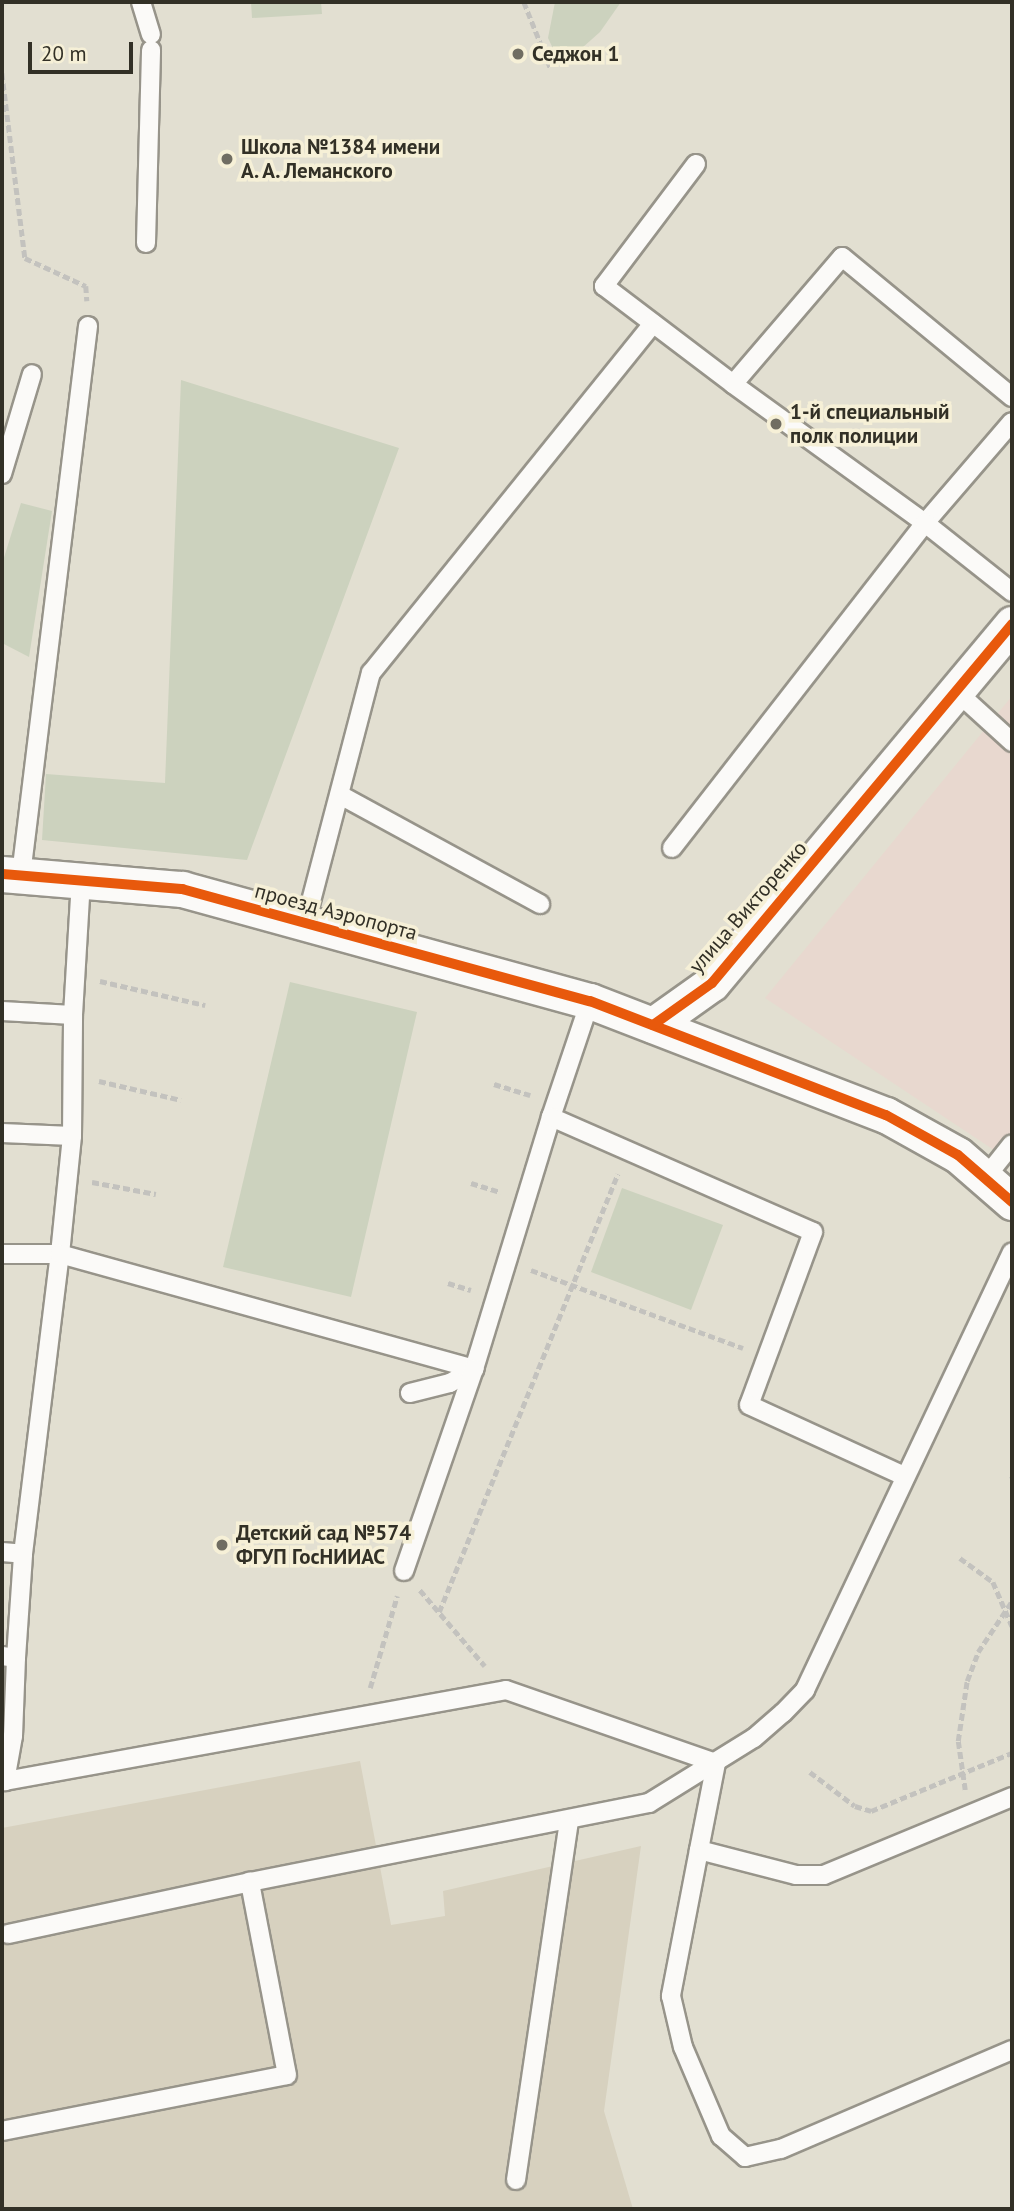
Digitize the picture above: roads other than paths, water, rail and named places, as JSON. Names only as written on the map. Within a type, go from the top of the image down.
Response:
[{"type":"street","name":"улица Викторенко","points":[[653,1026],[712,982],[1012,624]]},
{"type":"street","name":"проезд Аэропорта","points":[[12,875],[183,889],[590,1001],[653,1026]]},
{"type":"street","points":[[653,1026],[886,1115],[958,1155],[1012,1202]]},
{"type":"lane","points":[[141,2],[151,42],[146,243]]},
{"type":"lane","points":[[696,164],[604,286],[733,384],[925,523],[1012,592]]},
{"type":"lane","points":[[733,384],[842,257],[1012,397]]},
{"type":"lane","points":[[305,924],[371,673],[653,323]]},
{"type":"lane","points":[[12,875],[88,326]]},
{"type":"lane","points":[[2,474],[33,374]]},
{"type":"lane","points":[[672,848],[925,523],[1012,422]]},
{"type":"lane","points":[[956,691],[1012,741]]},
{"type":"lane","points":[[340,795],[540,904]]},
{"type":"lane","points":[[81,880],[73,1015],[72,1136],[60,1254],[9,1657],[13,1736],[5,1781],[506,1690],[716,1763]]},
{"type":"lane","points":[[404,1571],[474,1369],[553,1110],[590,1001]]},
{"type":"lane","points":[[2,1012],[73,1015]]},
{"type":"lane","points":[[553,1110],[627,1150],[813,1232],[749,1405],[904,1476]]},
{"type":"lane","points":[[2,1133],[72,1136]]},
{"type":"lane","points":[[985,1178],[1012,1144]]},
{"type":"lane","points":[[8,1934],[250,1882],[649,1802],[754,1738],[805,1690],[904,1476],[1012,1253]]},
{"type":"lane","points":[[2,1254],[60,1254],[474,1369]]},
{"type":"lane","points":[[410,1393],[450,1383],[474,1369]]},
{"type":"lane","points":[[2,1552],[23,1554]]},
{"type":"lane","points":[[716,1763],[674,1972],[674,2021],[720,2136],[733,2151],[745,2157],[762,2156],[1012,2050]]},
{"type":"lane","points":[[699,1850],[796,1875],[824,1874],[1012,1797]]},
{"type":"lane","points":[[516,2180],[569,1820]]},
{"type":"lane","points":[[2,2131],[287,2075],[250,1882]]},
{"type":"place","name":"Седжон 1","points":[[518,54]]},
{"type":"place","name":"Школа №1384 имени А. А. Леманского","points":[[227,159]]},
{"type":"place","name":"1-й специальный полк полиции","points":[[776,424]]},
{"type":"place","name":"Детский сад №574 ФГУП ГосНИИАС","points":[[222,1545]]}]
